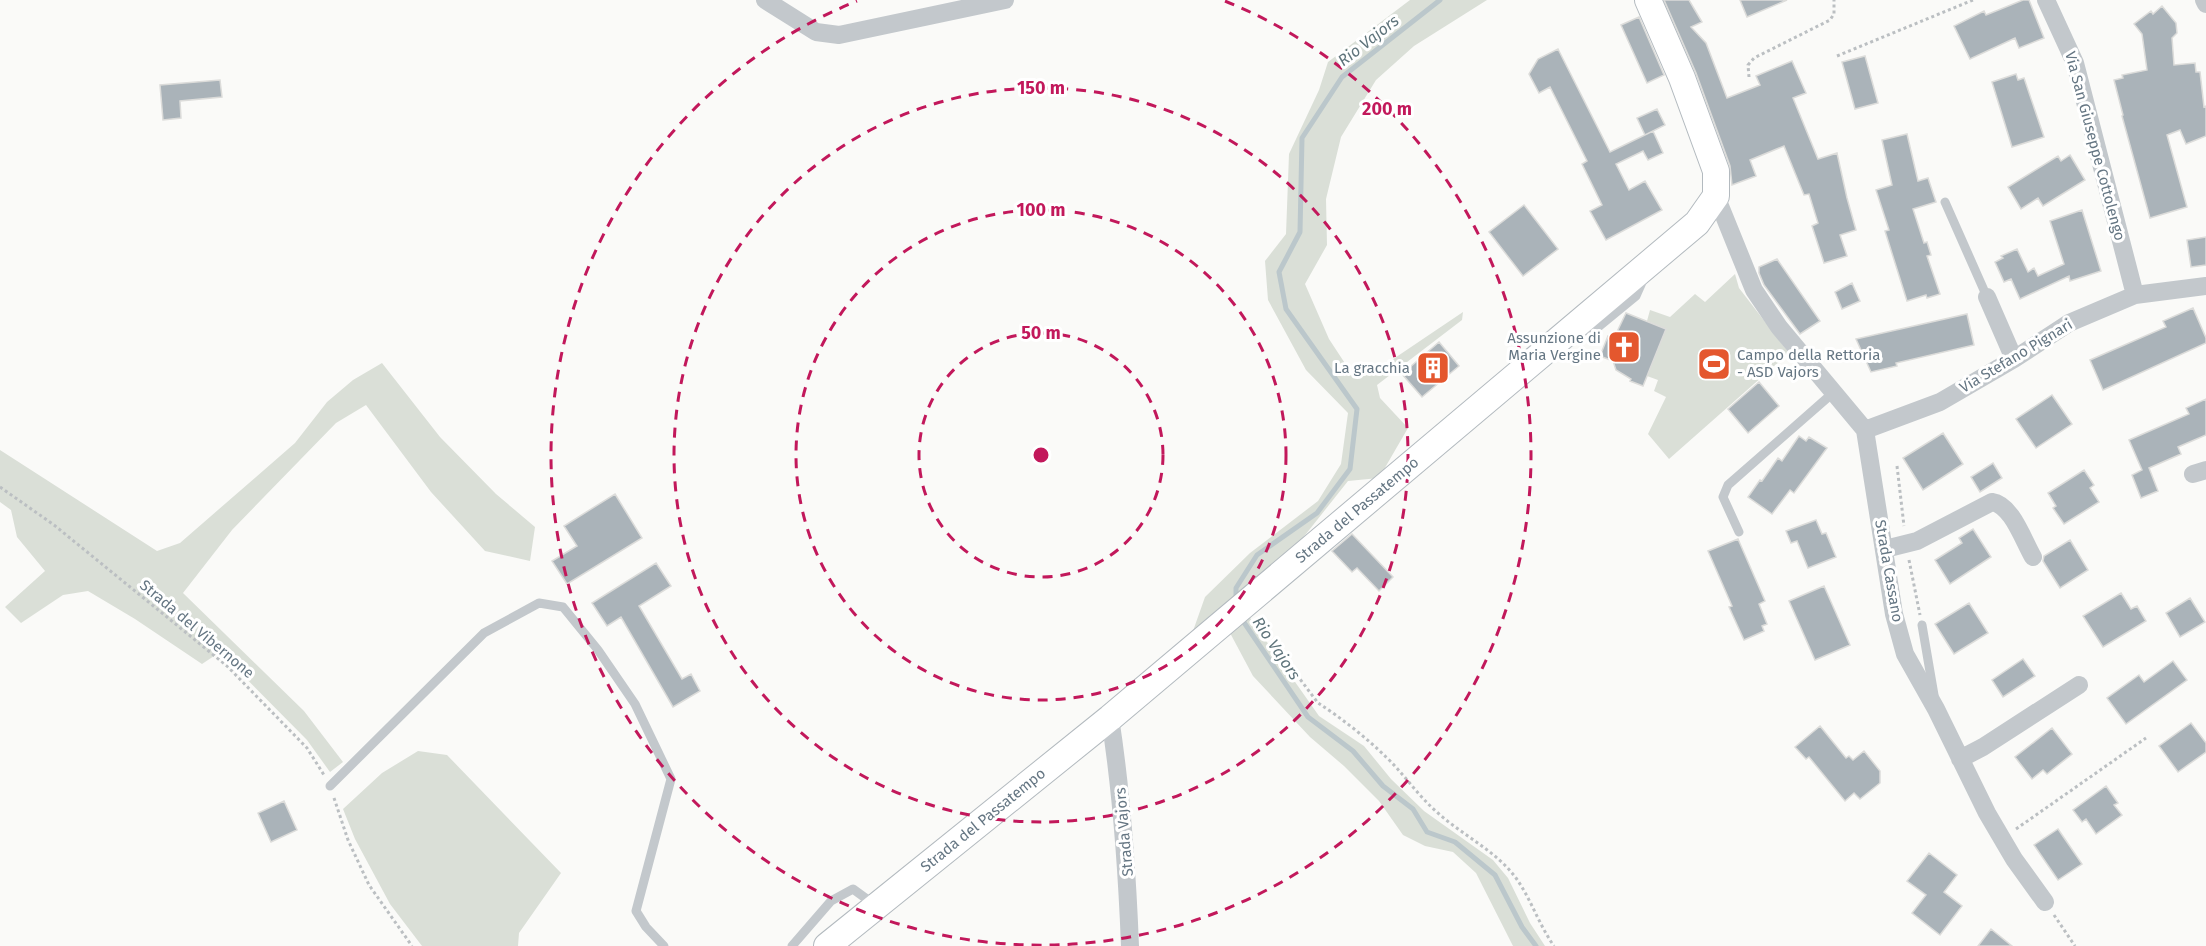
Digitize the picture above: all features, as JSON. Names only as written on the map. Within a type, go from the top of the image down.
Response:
[{"type":"street","points":[[765,0],[816,32],[839,35],[1005,0]]},
{"type":"street","points":[[1648,0],[1682,78],[1716,171],[1716,196],[1754,290],[1779,327],[1865,430]]},
{"type":"street","name":"Via San Giuseppe Cottolengo","points":[[2046,0],[2075,63],[2135,295]]},
{"type":"street","points":[[2204,0],[2206,4]]},
{"type":"street","name":"Strada del Passatempo","points":[[827,946],[1110,718],[1651,262],[1697,223],[1716,196]]},
{"type":"street","name":"Via Stefano Pignari","points":[[1865,430],[1940,402],[2014,359],[2069,323],[2135,295],[2206,286]]},
{"type":"street","points":[[1987,297],[2014,359]]},
{"type":"street","name":"Strada Cassano","points":[[1865,430],[1894,614],[1905,654],[1936,709],[2002,839],[2045,902]]},
{"type":"street","points":[[1885,549],[1917,541],[1992,502],[2000,503],[2007,509],[2032,557]]},
{"type":"street","points":[[1960,759],[1983,747],[2079,685]]},
{"type":"street","name":"Strada Vajors","points":[[1110,718],[1118,768],[1128,881],[1130,946]]},
{"type":"lane","points":[[1945,202],[1987,297]]},
{"type":"lane","points":[[1739,532],[1723,497],[1728,485],[1833,392]]},
{"type":"lane","points":[[330,786],[484,633],[539,603],[563,607],[598,650],[635,704],[671,779],[636,911],[646,927],[664,946]]},
{"type":"lane","points":[[1922,626],[1936,709]]},
{"type":"lane","points":[[792,946],[831,901],[853,889],[877,906]]},
{"type":"path","points":[[1749,77],[1748,65],[1754,58],[1830,20],[1834,14],[1834,0]]},
{"type":"path","points":[[1837,56],[1973,0]]},
{"type":"path","name":"Strada del Vibernone","points":[[0,487],[54,525],[228,666],[307,748],[330,786],[348,840],[369,885],[412,946]]},
{"type":"path","points":[[1238,610],[1318,703],[1332,711],[1386,757],[1413,790],[1439,814],[1463,834],[1494,854],[1517,879],[1542,928],[1554,946]]},
{"type":"path","points":[[2002,839],[2146,738]]},
{"type":"path","points":[[2045,902],[2075,946]]},
{"type":"shaded area","points":[[1410,0],[1487,0],[1414,46],[1376,80],[1341,137],[1326,199],[1327,245],[1305,284],[1329,339],[1352,374],[1371,374],[1463,312],[1462,320],[1377,385],[1380,398],[1408,428],[1379,478],[1348,481],[1302,539],[1193,631],[1205,597],[1250,553],[1318,501],[1341,464],[1348,413],[1306,370],[1268,300],[1265,261],[1286,234],[1289,154],[1319,90],[1328,62]]},
{"type":"shaded area","name":"Campo della Rettoria - ASD Vajors","points":[[1735,274],[1739,288],[1789,353],[1669,459],[1648,434],[1666,397],[1654,391],[1658,380],[1647,376],[1666,329],[1647,321],[1650,310],[1670,317],[1695,294],[1705,302]]},
{"type":"shaded area","points":[[382,363],[440,437],[496,494],[535,527],[530,561],[485,551],[431,492],[366,405],[336,423],[232,530],[183,593],[304,711],[343,762],[330,772],[307,740],[220,652],[202,664],[88,591],[63,595],[21,623],[5,607],[45,571],[17,537],[11,510],[0,502],[0,450],[157,551],[180,543],[295,443],[327,402],[353,380]]},
{"type":"shaded area","points":[[1248,615],[1319,716],[1364,746],[1391,779],[1424,811],[1493,860],[1508,878],[1530,923],[1545,946],[1513,946],[1476,873],[1453,852],[1425,846],[1403,835],[1379,801],[1344,766],[1310,737],[1253,676],[1229,631]]},
{"type":"shaded area","points":[[418,751],[447,755],[561,873],[519,933],[518,946],[422,946],[390,904],[355,839],[343,809],[382,773]]},
{"type":"building","points":[[1664,0],[1689,0],[1702,22],[1691,27],[1706,43],[1727,98],[1760,85],[1756,76],[1792,61],[1806,93],[1793,98],[1818,159],[1837,153],[1856,230],[1840,235],[1847,256],[1824,263],[1812,226],[1818,223],[1809,194],[1804,195],[1784,146],[1750,160],[1756,176],[1732,185],[1730,166],[1696,73]]},
{"type":"building","points":[[1740,0],[1787,0],[1747,17]]},
{"type":"building","points":[[2023,0],[2029,0],[2044,38],[2019,48],[2015,38],[1970,59],[1954,26],[1984,11],[1986,15]]},
{"type":"building","points":[[2162,6],[2176,23],[2177,33],[2172,38],[2174,65],[2195,63],[2196,72],[2200,72],[2204,107],[2206,106],[2206,136],[2186,144],[2180,130],[2167,135],[2187,207],[2150,218],[2114,80],[2123,78],[2122,75],[2147,70],[2142,34],[2134,24],[2151,11],[2153,14]]},
{"type":"building","points":[[1639,17],[1664,75],[1647,83],[1621,25]]},
{"type":"building","points":[[1558,49],[1610,152],[1653,131],[1663,153],[1648,160],[1643,151],[1616,164],[1629,190],[1645,181],[1662,210],[1606,240],[1590,211],[1602,205],[1582,164],[1587,161],[1550,87],[1539,93],[1529,74],[1538,59]]},
{"type":"building","points":[[1865,56],[1878,103],[1855,109],[1842,62]]},
{"type":"building","points":[[2016,74],[2018,80],[2024,78],[2044,137],[2012,147],[1992,82]]},
{"type":"building","points":[[220,80],[222,97],[180,101],[181,118],[163,120],[160,85]]},
{"type":"building","points":[[1657,109],[1665,125],[1645,135],[1637,118]]},
{"type":"building","points":[[1907,134],[1918,181],[1928,178],[1936,202],[1913,209],[1924,243],[1927,242],[1931,255],[1927,256],[1940,294],[1927,298],[1926,295],[1907,301],[1885,231],[1889,230],[1876,190],[1892,185],[1882,140]]},
{"type":"building","points":[[2070,155],[2085,180],[2043,206],[2038,198],[2021,209],[2008,187],[2058,156],[2061,161]]},
{"type":"building","points":[[1524,205],[1558,249],[1523,276],[1489,232]]},
{"type":"building","points":[[2082,210],[2101,271],[2070,281],[2069,276],[2020,299],[2011,279],[2004,282],[1995,262],[2003,258],[2001,256],[2017,249],[2028,272],[2034,268],[2038,276],[2064,264],[2050,221]]},
{"type":"building","points":[[2206,237],[2206,265],[2191,267],[2187,240]]},
{"type":"building","points":[[1777,259],[1820,321],[1800,334],[1764,285],[1759,273],[1759,267]]},
{"type":"building","points":[[1852,283],[1860,301],[1842,309],[1835,292]]},
{"type":"building","points":[[2193,308],[2206,343],[2103,390],[2090,360],[2166,327],[2163,321]]},
{"type":"building","name":"Assunzione di Maria Vergine","points":[[1626,313],[1666,329],[1643,386],[1630,381],[1631,379],[1616,370],[1613,361],[1600,356],[1608,336],[1614,338]]},
{"type":"building","points":[[1967,314],[1974,345],[1896,363],[1897,366],[1871,372],[1856,339]]},
{"type":"building","name":"La gracchia","points":[[1439,342],[1459,366],[1422,397],[1402,374]]},
{"type":"building","points":[[1759,382],[1779,406],[1748,433],[1728,409]]},
{"type":"building","points":[[2052,395],[2072,424],[2036,448],[2016,419]]},
{"type":"building","points":[[2206,399],[2206,435],[2178,447],[2181,454],[2149,468],[2158,491],[2141,498],[2132,475],[2142,470],[2129,440],[2189,414],[2186,408]]},
{"type":"building","points":[[1943,433],[1963,464],[1923,490],[1903,458]]},
{"type":"building","points":[[1799,436],[1806,441],[1809,437],[1827,448],[1794,493],[1790,490],[1772,514],[1748,497],[1778,458],[1782,461]]},
{"type":"building","points":[[1993,463],[2002,478],[1980,492],[1971,477]]},
{"type":"building","points":[[2084,470],[2094,485],[2090,488],[2099,502],[2064,524],[2053,508],[2056,506],[2048,493]]},
{"type":"building","points":[[615,494],[642,538],[567,584],[552,561],[577,546],[564,526]]},
{"type":"building","points":[[1816,520],[1822,534],[1826,533],[1836,557],[1808,568],[1797,541],[1791,543],[1786,531]]},
{"type":"building","points":[[1973,529],[1991,557],[1950,584],[1935,560],[1962,543],[1959,538]]},
{"type":"building","points":[[1352,534],[1393,577],[1379,591],[1357,568],[1352,572],[1332,551]]},
{"type":"building","points":[[1738,539],[1765,601],[1759,604],[1767,624],[1762,626],[1764,631],[1744,640],[1708,551]]},
{"type":"building","points":[[2070,540],[2088,570],[2060,588],[2043,561],[2044,556]]},
{"type":"building","points":[[656,563],[671,586],[639,606],[682,679],[691,674],[700,691],[673,707],[621,617],[607,626],[592,603]]},
{"type":"building","points":[[1824,586],[1850,645],[1815,660],[1789,601]]},
{"type":"building","points":[[2121,593],[2131,609],[2137,606],[2146,621],[2103,647],[2083,616]]},
{"type":"building","points":[[2190,598],[2205,622],[2180,637],[2166,613]]},
{"type":"building","points":[[1969,603],[1988,633],[1954,654],[1935,624]]},
{"type":"building","points":[[2023,659],[2035,676],[2003,697],[1992,680]]},
{"type":"building","points":[[2173,661],[2187,680],[2126,724],[2107,698],[2139,675],[2144,682]]},
{"type":"building","points":[[2191,723],[2206,743],[2206,752],[2178,772],[2159,746]]},
{"type":"building","points":[[1820,726],[1846,758],[1849,756],[1853,760],[1864,751],[1880,771],[1880,783],[1860,799],[1854,793],[1845,801],[1809,757],[1806,759],[1795,747]]},
{"type":"building","points":[[2052,728],[2072,754],[2047,774],[2043,770],[2032,779],[2015,757]]},
{"type":"building","points":[[2106,786],[2118,803],[2114,805],[2122,815],[2096,834],[2086,819],[2082,822],[2073,810]]},
{"type":"building","points":[[284,801],[297,830],[271,842],[258,813]]},
{"type":"building","points":[[2058,829],[2082,864],[2058,880],[2034,845]]},
{"type":"building","points":[[1929,853],[1957,875],[1944,892],[1962,906],[1940,935],[1912,913],[1926,895],[1907,881]]},
{"type":"building","points":[[1991,929],[2012,946],[1978,946]]},
{"type":"waterway","name":"Rio Vajors","points":[[1236,600],[1236,588],[1257,555],[1317,513],[1350,469],[1357,409],[1286,309],[1279,272],[1300,232],[1302,138],[1342,77],[1440,0]]},
{"type":"waterway","name":"Rio Vajors","points":[[1241,618],[1308,717],[1353,751],[1383,786],[1413,809],[1427,832],[1455,842],[1495,875],[1522,927],[1536,946]]},
{"type":"place","name":"Assunzione di Maria Vergine","points":[[1624,347]]},
{"type":"place","name":"Campo della Rettoria - ASD Vajors","points":[[1714,364]]},
{"type":"place","name":"La gracchia","points":[[1433,368]]}]
